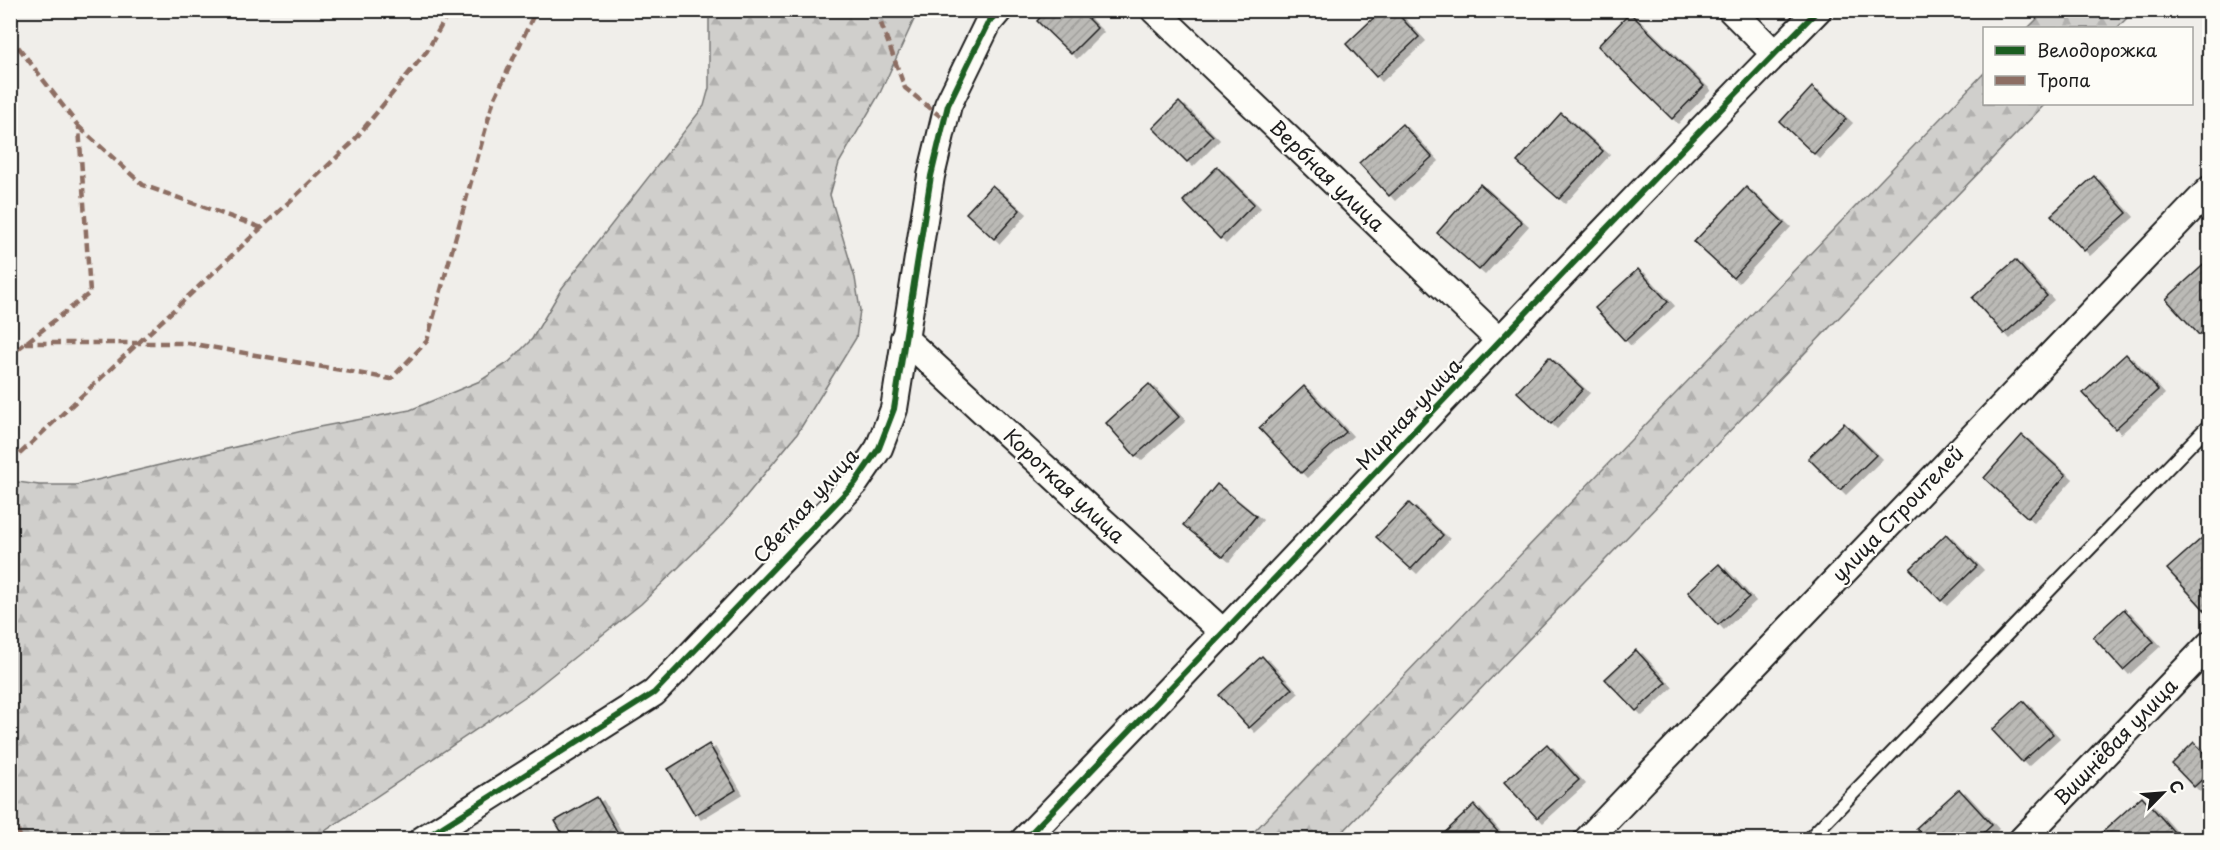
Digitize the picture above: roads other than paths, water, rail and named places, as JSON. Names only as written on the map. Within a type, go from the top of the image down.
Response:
[{"type":"street","name":"Светлая улица","points":[[422,840],[654,693],[855,483],[879,448],[894,409],[931,176],[948,105],[988,23],[999,10]]},
{"type":"street","name":"Вербная улица","points":[[1154,10],[1500,341]]},
{"type":"street","points":[[1731,10],[1774,54]]},
{"type":"street","name":"Мирная улица","points":[[1024,840],[1225,634],[1500,341],[1818,10]]},
{"type":"street","name":"улица Строителей","points":[[1587,840],[2210,189]]},
{"type":"street","name":"Короткая улица","points":[[904,338],[1225,634]]},
{"type":"street","name":"Вишнёвая улица","points":[[2022,840],[2210,644]]},
{"type":"lane","points":[[1808,840],[2210,424]]}]
